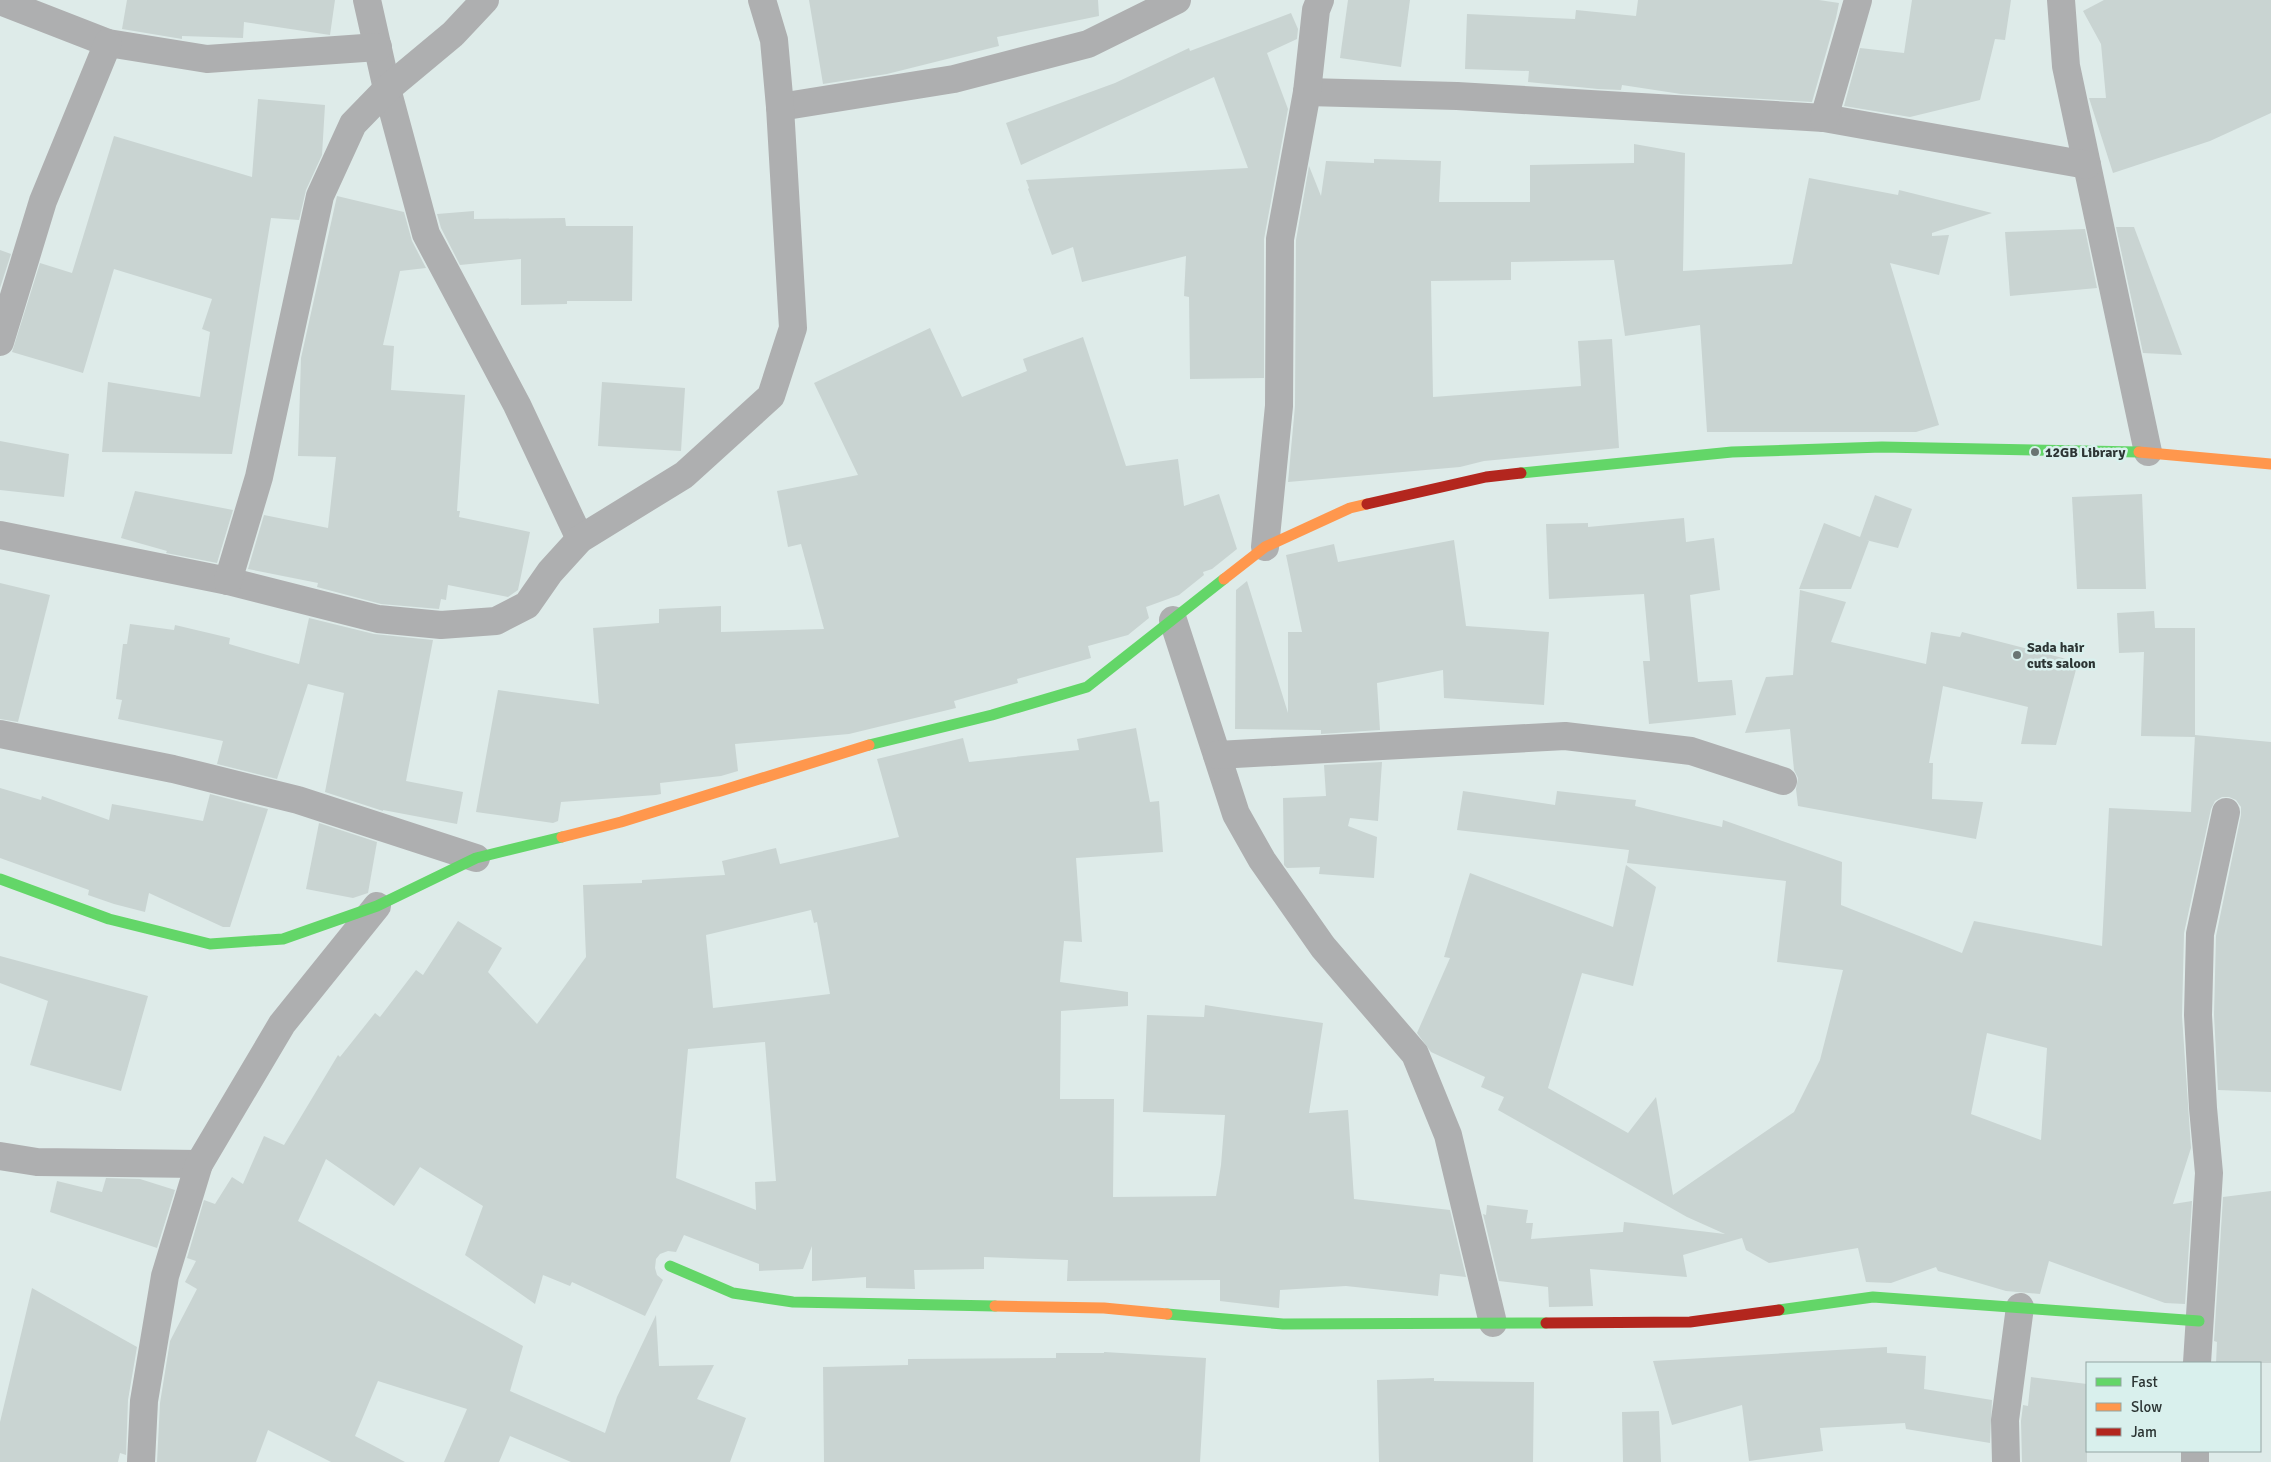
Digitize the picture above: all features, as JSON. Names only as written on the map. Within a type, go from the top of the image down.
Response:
[{"type":"street","points":[[367,0],[387,89],[426,234],[517,405],[580,539]]},
{"type":"street","points":[[228,581],[259,476],[320,196],[353,124],[387,89],[453,34],[485,0]]},
{"type":"street","points":[[0,535],[228,581],[378,619],[441,625],[496,621],[527,605],[550,572],[580,539],[684,475],[771,396],[793,328],[780,107],[774,40],[762,0]]},
{"type":"street","points":[[780,107],[954,79],[1088,44],[1177,0]]},
{"type":"street","points":[[1824,118],[1858,0]]},
{"type":"street","points":[[2061,0],[2066,66],[2148,452]]},
{"type":"street","points":[[0,1],[108,43],[207,59],[378,47]]},
{"type":"street","points":[[1265,547],[1279,406],[1280,239],[1307,92],[1312,3]]},
{"type":"street","points":[[0,342],[44,201],[108,43]]},
{"type":"street","points":[[1307,92],[1457,96],[1824,118],[2087,165]]},
{"type":"street","points":[[0,879],[109,919],[210,944],[283,939],[377,906],[476,858],[621,822],[761,780],[852,749],[992,715],[1087,687],[1265,547],[1350,508],[1486,477],[1732,452],[1882,447],[2148,452],[2271,464]]},
{"type":"street","points":[[1173,620],[1236,814],[1262,860],[1323,947],[1415,1054],[1448,1136],[1493,1323]]},
{"type":"street","points":[[0,734],[173,769],[298,800],[476,858]]},
{"type":"street","points":[[1217,755],[1565,736],[1691,751],[1783,781]]},
{"type":"street","points":[[2197,1362],[2210,1173],[2203,1108],[2199,1024],[2200,934],[2226,812]]},
{"type":"street","points":[[141,1462],[144,1401],[165,1276],[199,1164],[282,1024],[377,906]]},
{"type":"street","points":[[0,1156],[38,1162],[199,1164]]},
{"type":"street","points":[[670,1266],[733,1293],[792,1302],[1104,1308],[1283,1324],[1690,1322],[1873,1297],[2199,1320]]},
{"type":"street","points":[[2006,1462],[2005,1420],[2020,1307]]},
{"type":"building","points":[[127,0],[335,0],[330,35],[244,22],[243,38],[182,36],[182,39],[122,29]]},
{"type":"building","points":[[809,0],[1098,0],[1099,16],[997,37],[999,46],[887,74],[823,84]]},
{"type":"building","points":[[1348,0],[1410,0],[1401,67],[1340,58]]},
{"type":"building","points":[[1638,0],[1819,0],[1839,3],[1812,102],[1681,94],[1622,85],[1621,90],[1598,89],[1528,82],[1529,71],[1465,69],[1467,14],[1575,19],[1576,10],[1636,16]]},
{"type":"building","points":[[1912,0],[2011,0],[2005,40],[1995,39],[1980,100],[1910,117],[1844,106],[1860,48],[1904,53]]},
{"type":"building","points":[[2104,0],[2271,0],[2271,113],[2210,141],[2113,173],[2089,98],[2106,98],[2101,44],[2083,11]]},
{"type":"building","points":[[1291,13],[1298,29],[1297,39],[1267,53],[1288,109],[1264,239],[1264,378],[1190,379],[1189,297],[1184,296],[1186,256],[1082,282],[1073,247],[1052,255],[1026,180],[1248,168],[1214,77],[1021,165],[1006,123],[1115,83],[1189,48],[1190,51]]},
{"type":"building","points":[[258,99],[325,105],[322,155],[306,190],[299,220],[271,218],[232,454],[102,452],[108,382],[200,397],[210,332],[202,329],[212,299],[114,269],[83,373],[12,352],[40,263],[72,273],[114,136],[252,177]]},
{"type":"building","points":[[1634,144],[1685,153],[1683,271],[1792,264],[1809,178],[1898,195],[1899,190],[1992,213],[1932,233],[1932,236],[1949,235],[1939,275],[1890,263],[1939,425],[1916,432],[1707,432],[1700,325],[1625,336],[1614,260],[1511,262],[1511,280],[1431,281],[1433,397],[1581,386],[1578,341],[1612,339],[1619,448],[1484,461],[1460,467],[1288,482],[1295,406],[1296,240],[1309,166],[1321,196],[1326,161],[1374,163],[1374,159],[1441,161],[1439,202],[1530,202],[1530,165],[1634,163]]},
{"type":"building","points":[[337,196],[404,212],[412,241],[426,268],[400,271],[383,345],[394,346],[391,390],[465,395],[457,511],[460,511],[459,517],[530,532],[518,590],[508,597],[448,585],[446,600],[441,599],[439,609],[381,604],[317,587],[318,583],[248,569],[264,515],[328,528],[336,457],[298,456],[301,358]]},
{"type":"building","points":[[474,211],[474,219],[565,218],[566,226],[633,226],[632,301],[567,301],[567,304],[521,305],[521,259],[460,265],[441,228],[437,214]]},
{"type":"building","points":[[2116,227],[2134,227],[2182,355],[2143,353]]},
{"type":"building","points":[[2085,229],[2097,288],[2010,296],[2005,232]]},
{"type":"building","points":[[0,250],[11,254],[0,288]]},
{"type":"building","points":[[930,328],[962,397],[1027,371],[1023,359],[1083,337],[1126,466],[1178,459],[1184,506],[1219,494],[1237,549],[1212,569],[1203,572],[1204,575],[1179,595],[1146,607],[1149,618],[1128,635],[1088,646],[1091,658],[1017,679],[1018,683],[954,701],[956,708],[849,734],[735,744],[738,771],[721,776],[660,783],[661,794],[656,795],[561,802],[558,821],[553,823],[476,812],[498,690],[599,704],[593,628],[659,623],[659,609],[721,606],[721,632],[824,629],[801,544],[788,547],[777,491],[858,475],[814,383]]},
{"type":"building","points":[[602,382],[685,388],[681,451],[598,446]]},
{"type":"building","points":[[0,441],[69,454],[64,497],[0,490]]},
{"type":"building","points":[[135,491],[233,510],[217,563],[166,553],[167,551],[121,538]]},
{"type":"building","points":[[2142,494],[2146,589],[2077,589],[2072,497]]},
{"type":"building","points":[[1875,495],[1912,509],[1898,548],[1866,540],[1869,541],[1851,589],[1799,589],[1824,523],[1860,537]]},
{"type":"building","points":[[1684,518],[1686,542],[1714,538],[1720,590],[1690,595],[1698,682],[1732,680],[1736,715],[1649,724],[1643,661],[1650,661],[1644,594],[1549,599],[1546,524],[1588,523],[1588,527]]},
{"type":"building","points":[[1454,540],[1466,626],[1549,632],[1544,705],[1444,698],[1443,670],[1377,683],[1380,730],[1321,734],[1321,730],[1235,729],[1236,590],[1247,581],[1288,713],[1288,632],[1302,632],[1286,555],[1334,544],[1338,562]]},
{"type":"building","points":[[0,583],[50,595],[18,722],[0,719]]},
{"type":"building","points":[[1800,590],[1846,602],[1831,642],[1926,664],[1931,632],[1960,637],[1962,632],[2078,662],[2056,745],[2021,744],[2028,707],[1943,686],[1929,763],[1933,763],[1932,799],[1983,802],[1976,839],[1798,806],[1796,789],[1798,778],[1794,770],[1790,729],[1745,733],[1766,677],[1793,675]]},
{"type":"building","points":[[2154,611],[2155,628],[2195,628],[2195,737],[2141,736],[2144,652],[2119,653],[2117,613]]},
{"type":"building","points":[[309,618],[374,634],[433,640],[406,781],[463,792],[457,824],[383,811],[325,792],[344,693],[308,684],[277,779],[217,764],[223,741],[118,719],[122,700],[116,699],[123,644],[127,644],[130,624],[174,630],[175,625],[230,638],[229,644],[299,664]]},
{"type":"building","points":[[1136,728],[1150,802],[1159,801],[1163,852],[1076,858],[1082,942],[1064,941],[1060,982],[1128,992],[1128,1006],[1061,1011],[1060,1099],[1114,1099],[1113,1197],[1216,1196],[1221,1165],[1225,1115],[1143,1112],[1147,1015],[1204,1017],[1205,1005],[1323,1023],[1309,1113],[1348,1110],[1354,1199],[1450,1210],[1466,1277],[1440,1274],[1438,1296],[1346,1286],[1280,1290],[1279,1308],[1220,1301],[1220,1280],[1067,1281],[1068,1260],[984,1257],[984,1269],[914,1270],[915,1289],[866,1288],[866,1277],[812,1281],[812,1246],[803,1269],[759,1271],[759,1264],[684,1235],[676,1252],[668,1251],[660,1254],[656,1259],[655,1268],[657,1275],[663,1280],[645,1316],[572,1282],[570,1286],[543,1275],[535,1304],[465,1255],[483,1206],[420,1167],[394,1206],[326,1159],[298,1221],[523,1346],[510,1391],[605,1433],[617,1397],[656,1315],[659,1366],[714,1365],[697,1399],[746,1418],[730,1462],[571,1462],[510,1436],[499,1462],[444,1462],[467,1409],[378,1381],[355,1436],[405,1462],[331,1462],[268,1430],[256,1462],[157,1462],[160,1403],[170,1341],[197,1289],[185,1282],[196,1261],[187,1258],[204,1200],[215,1204],[232,1177],[243,1184],[264,1136],[284,1145],[338,1055],[340,1057],[375,1013],[380,1017],[416,970],[423,975],[458,921],[502,948],[488,972],[537,1024],[586,957],[583,885],[642,883],[642,880],[725,875],[722,861],[776,848],[780,864],[899,837],[877,759],[963,738],[969,762],[1079,750],[1077,739]],"holes":[[[811,910],[814,923],[817,922],[830,994],[713,1008],[706,935]],[[765,1042],[776,1181],[755,1182],[756,1210],[676,1178],[688,1049]]]},
{"type":"building","points":[[2195,735],[2271,742],[2271,1092],[2218,1090],[2214,1015],[2216,936],[2241,815],[2241,807],[2236,800],[2229,797],[2222,797],[2215,801],[2211,809],[2184,933],[2182,1016],[2191,1148],[2173,1204],[2192,1201],[2185,1304],[2165,1303],[2049,1261],[2040,1294],[2006,1291],[1938,1271],[1936,1267],[1891,1283],[1866,1282],[1858,1248],[1769,1263],[1746,1250],[1742,1238],[1683,1255],[1687,1277],[1590,1269],[1593,1306],[1549,1307],[1548,1287],[1499,1281],[1483,1214],[1486,1215],[1487,1205],[1528,1210],[1526,1223],[1533,1223],[1531,1239],[1623,1232],[1624,1222],[1725,1234],[1687,1217],[1498,1110],[1504,1097],[1481,1087],[1485,1077],[1431,1052],[1417,1033],[1450,958],[1444,957],[1470,873],[1613,927],[1626,865],[1656,887],[1633,986],[1582,973],[1548,1088],[1628,1133],[1656,1097],[1673,1195],[1794,1112],[1820,1060],[1843,970],[1777,962],[1786,881],[1627,863],[1629,850],[1457,830],[1463,791],[1555,805],[1557,791],[1636,800],[1635,806],[1722,827],[1723,820],[1842,862],[1841,905],[1962,953],[1974,921],[2102,946],[2109,808],[2191,812]],"holes":[[[1987,1033],[2047,1048],[2041,1140],[1971,1114]]]},
{"type":"building","points":[[1382,762],[1378,821],[1350,818],[1348,826],[1377,837],[1374,878],[1319,874],[1320,867],[1287,868],[1284,865],[1283,798],[1326,796],[1324,765]]},
{"type":"building","points":[[0,788],[41,800],[42,796],[109,820],[112,804],[203,821],[210,794],[268,809],[230,927],[223,927],[149,893],[145,912],[88,895],[89,890],[0,858]]},
{"type":"building","points":[[319,823],[377,842],[368,893],[353,898],[306,889]]},
{"type":"building","points":[[0,956],[148,996],[121,1091],[30,1065],[48,1001],[0,983]]},
{"type":"building","points":[[106,1178],[140,1179],[175,1190],[157,1248],[50,1212],[57,1181],[102,1192]]},
{"type":"building","points":[[2271,1191],[2271,1363],[2216,1362],[2217,1342],[2214,1341],[2223,1197]]},
{"type":"building","points":[[32,1288],[137,1347],[128,1400],[126,1455],[120,1453],[118,1462],[0,1462],[0,1422]]},
{"type":"building","points":[[1887,1347],[1887,1353],[1926,1356],[1924,1389],[1992,1400],[1990,1443],[1906,1429],[1905,1423],[1820,1428],[1823,1451],[1749,1461],[1742,1405],[1672,1425],[1653,1361]]},
{"type":"building","points":[[1104,1352],[1206,1358],[1200,1462],[824,1462],[823,1367],[908,1365],[908,1359],[1056,1358],[1056,1353]]},
{"type":"building","points":[[2031,1377],[2086,1384],[2087,1462],[2022,1462],[2021,1421],[2023,1405],[2028,1406]]},
{"type":"building","points":[[1434,1378],[1434,1381],[1534,1382],[1533,1462],[1379,1462],[1377,1380]]},
{"type":"building","points":[[1659,1411],[1661,1462],[1623,1462],[1622,1412]]},
{"type":"traffic: fast","points":[[1521,473],[1732,452],[1882,447],[2139,452]]},
{"type":"traffic: fast","points":[[869,745],[992,715],[1087,687],[1224,579]]},
{"type":"traffic: fast","points":[[0,879],[109,919],[210,944],[283,939],[377,906],[476,858],[562,837]]},
{"type":"traffic: fast","points":[[670,1266],[733,1293],[793,1302],[995,1306]]},
{"type":"traffic: fast","points":[[1779,1310],[1873,1297],[2199,1321]]},
{"type":"traffic: fast","points":[[1167,1314],[1283,1324],[1546,1323]]},
{"type":"traffic: slow","points":[[2139,452],[2271,464]]},
{"type":"traffic: slow","points":[[1224,579],[1265,547],[1350,508],[1367,504]]},
{"type":"traffic: slow","points":[[562,837],[621,822],[869,745]]},
{"type":"traffic: slow","points":[[995,1306],[1104,1308],[1167,1314]]},
{"type":"traffic: jam","points":[[1367,504],[1486,477],[1521,473]]},
{"type":"traffic: jam","points":[[1546,1323],[1690,1322],[1779,1310]]},
{"type":"place","name":"12GB Library","points":[[2035,452]]},
{"type":"place","name":"Sada hair cuts saloon","points":[[2017,655]]}]
